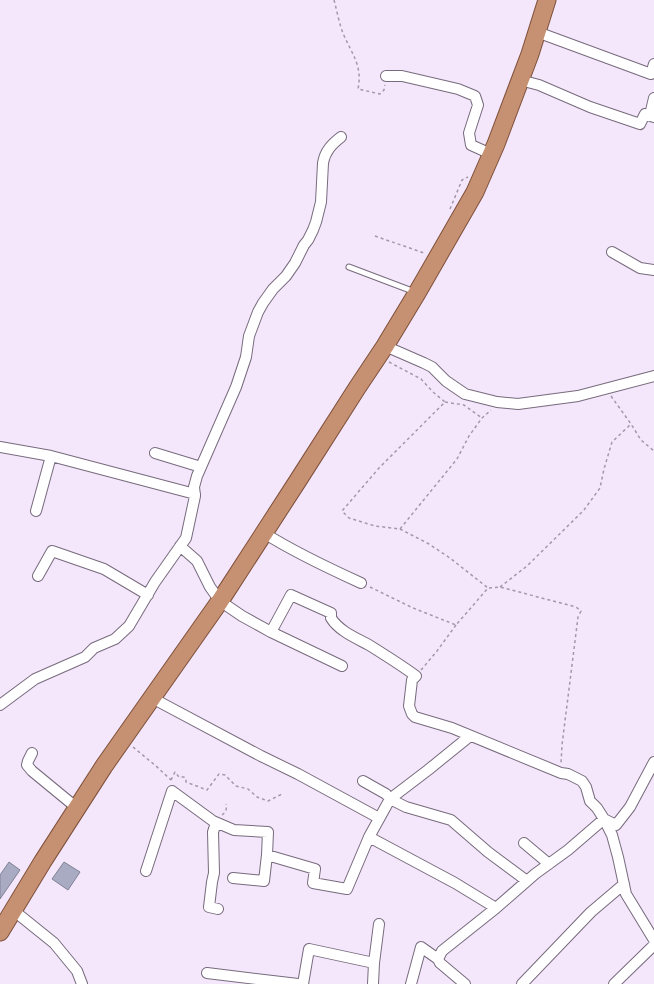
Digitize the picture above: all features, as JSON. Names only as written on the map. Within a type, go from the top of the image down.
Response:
[{"type":"highway","points":[[0,931],[43,861],[123,739],[220,601],[382,351],[417,293],[475,192],[530,54],[545,1]]},
{"type":"street","points":[[537,32],[653,72]]},
{"type":"street","points":[[386,76],[402,76],[458,89],[475,96],[478,105],[469,133],[471,145],[491,154]]},
{"type":"street","points":[[520,80],[539,85],[590,106],[640,124],[645,114],[652,116],[654,98]]},
{"type":"street","points":[[0,705],[35,679],[85,656],[94,648],[115,639],[129,626],[155,582],[186,538],[197,476],[236,387],[246,356],[248,336],[263,303],[295,263],[313,230],[321,202],[322,168],[324,158],[330,147],[341,137]]},
{"type":"street","points":[[612,252],[640,268],[654,270]]},
{"type":"street","points":[[382,351],[424,363],[432,367],[446,381],[465,394],[497,402],[518,404],[578,396],[654,376]]},
{"type":"street","points":[[0,447],[51,456],[195,494]]},
{"type":"street","points":[[155,453],[201,467]]},
{"type":"street","points":[[36,511],[51,456]]},
{"type":"street","points":[[264,533],[278,542],[338,573],[361,583]]},
{"type":"street","points":[[180,546],[197,561],[210,587],[220,601],[270,632],[342,666]]},
{"type":"street","points":[[38,576],[52,551],[104,569],[148,595]]},
{"type":"street","points":[[270,632],[291,595],[331,614],[331,618],[334,623],[346,632],[396,662],[416,676],[412,680],[409,706],[412,714],[416,718],[452,728],[582,781],[586,787],[590,801],[597,808],[612,835],[626,894],[654,940]]},
{"type":"street","points":[[152,698],[379,818]]},
{"type":"street","points":[[267,855],[315,870],[313,883],[347,889],[369,838],[390,799],[470,736]]},
{"type":"street","points":[[32,753],[27,765],[32,771],[77,808]]},
{"type":"street","points":[[604,819],[616,825],[630,807],[654,762]]},
{"type":"street","points":[[363,781],[386,794],[390,799],[406,807],[451,820],[488,852],[527,881]]},
{"type":"street","points":[[146,871],[172,791],[216,823],[234,830],[268,832],[264,881],[233,878]]},
{"type":"street","points":[[438,958],[442,951],[527,881],[568,850],[604,819]]},
{"type":"street","points":[[216,823],[213,832],[214,873],[209,907],[218,909]]},
{"type":"street","points":[[369,838],[455,883],[496,908]]},
{"type":"street","points":[[524,843],[549,864]]},
{"type":"street","points":[[522,984],[591,912],[624,884]]},
{"type":"street","points":[[13,910],[54,943],[77,971],[82,984]]},
{"type":"street","points":[[373,984],[379,924]]},
{"type":"street","points":[[614,984],[654,945]]},
{"type":"street","points":[[411,984],[420,947],[438,958],[440,963],[465,984]]},
{"type":"street","points":[[304,984],[309,949],[374,962]]},
{"type":"street","points":[[207,973],[298,984]]},
{"type":"lane","points":[[349,267],[417,293]]},
{"type":"path","points":[[334,0],[343,33],[357,63],[360,76],[358,89],[380,94],[384,90],[384,86],[387,81],[386,76]]},
{"type":"path","points":[[448,214],[462,180],[468,177]]},
{"type":"path","points":[[375,236],[425,254]]},
{"type":"path","points":[[382,351],[421,379],[445,402],[464,405],[482,418]]},
{"type":"path","points":[[605,389],[641,440],[654,451]]},
{"type":"path","points":[[445,402],[379,468],[342,511],[349,518],[375,526],[400,529],[429,544],[450,558],[488,588],[500,587],[576,607],[581,611],[578,617],[562,745],[561,773]]},
{"type":"path","points":[[400,529],[457,459],[469,436],[482,418],[497,402]]},
{"type":"path","points":[[500,587],[527,566],[584,510],[600,488],[612,442],[631,424]]},
{"type":"path","points":[[361,583],[413,608],[456,625]]},
{"type":"path","points":[[416,676],[456,625],[488,588]]},
{"type":"path","points":[[123,739],[171,780],[175,772],[179,777],[184,777],[186,782],[207,790],[219,774],[225,775],[236,786],[248,789],[257,797],[268,801],[282,794]]},
{"type":"path","points":[[216,823],[219,817],[226,812],[226,804]]},
{"type":"building","points":[[9,862],[20,870],[0,899],[0,875]]},
{"type":"building","points":[[64,862],[80,872],[68,890],[52,879]]}]
